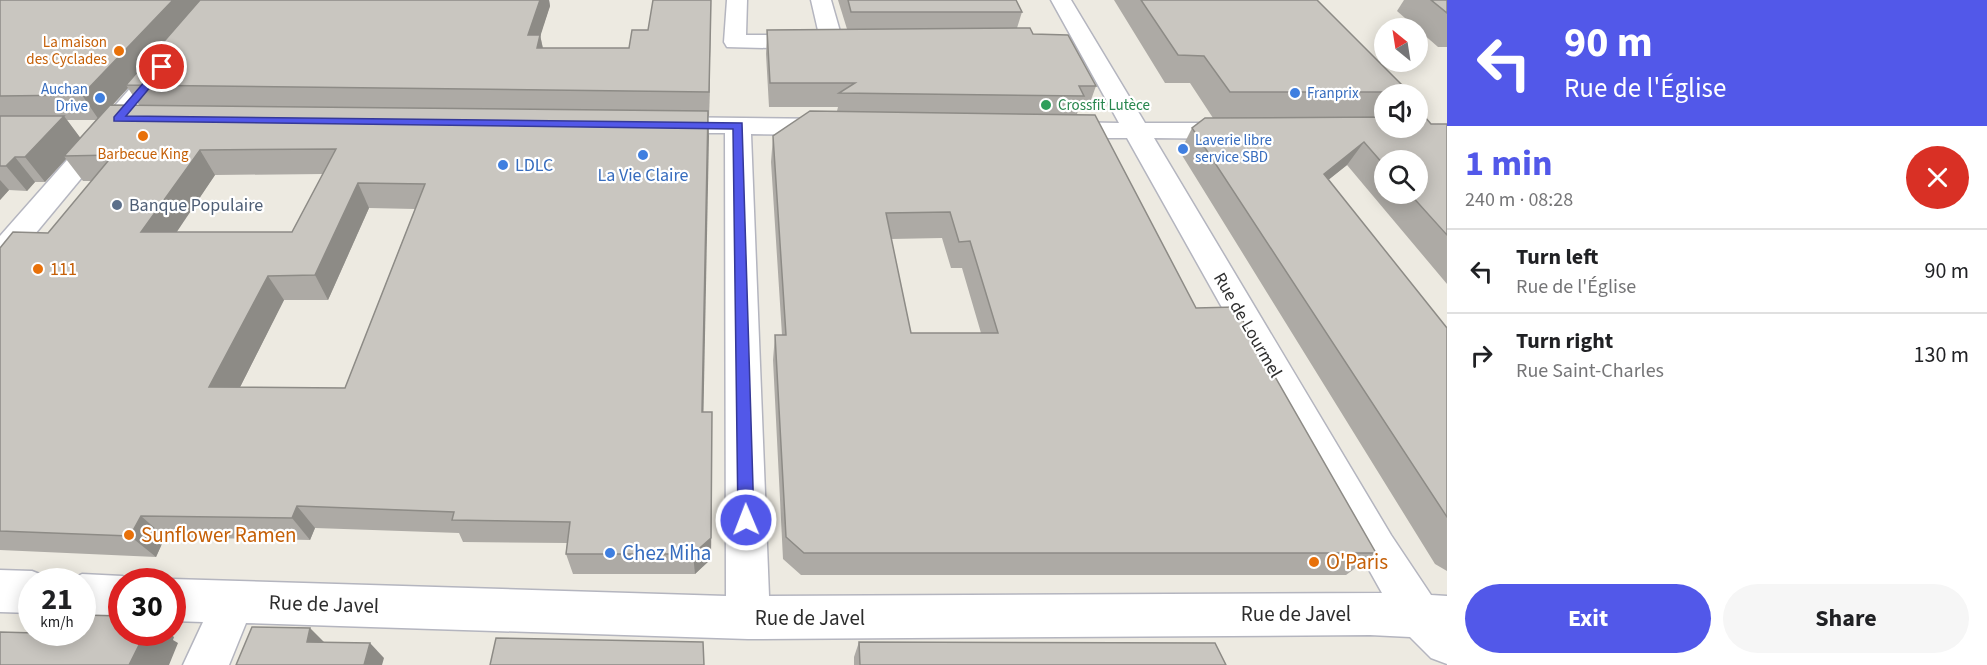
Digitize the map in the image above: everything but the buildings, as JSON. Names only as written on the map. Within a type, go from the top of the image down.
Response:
[{"type":"street","points":[[0,256],[219,0]]},
{"type":"street","points":[[737,0],[735,42],[855,42]]},
{"type":"street","points":[[821,0],[832,42]]},
{"type":"street","name":"Rue de Lourmel","points":[[1061,0],[1076,43],[1136,131],[1371,537],[1438,626]]},
{"type":"street","points":[[79,130],[149,119]]},
{"type":"street","points":[[637,125],[858,127]]},
{"type":"street","points":[[738,126],[748,618]]},
{"type":"street","points":[[1035,130],[1255,131]]},
{"type":"street","points":[[0,591],[18,592]]},
{"type":"street","name":"Rue de Javel","points":[[186,600],[748,618],[1358,614],[1438,626]]},
{"type":"street","points":[[206,665],[234,602]]},
{"type":"place","name":"La maison des Cyclades","points":[[119,51]]},
{"type":"place","name":"Franprix","points":[[1295,93]]},
{"type":"place","name":"Auchan Drive","points":[[100,98]]},
{"type":"place","name":"Crossfit Lutèce","points":[[1046,105]]},
{"type":"place","name":"Barbecue King","points":[[143,136]]},
{"type":"place","name":"Laverie libre service SBD","points":[[1183,149]]},
{"type":"place","name":"La Vie Claire","points":[[643,155]]},
{"type":"place","name":"LDLC","points":[[503,165]]},
{"type":"place","name":"Banque Populaire","points":[[117,205]]},
{"type":"place","name":"111","points":[[38,269]]},
{"type":"place","name":"Sunflower Ramen","points":[[129,535]]},
{"type":"place","name":"Chez Miha","points":[[610,553]]},
{"type":"place","name":"O'Paris","points":[[1314,562]]},
{"type":"route","points":[[162,67],[118,119],[738,126],[746,520]]}]
